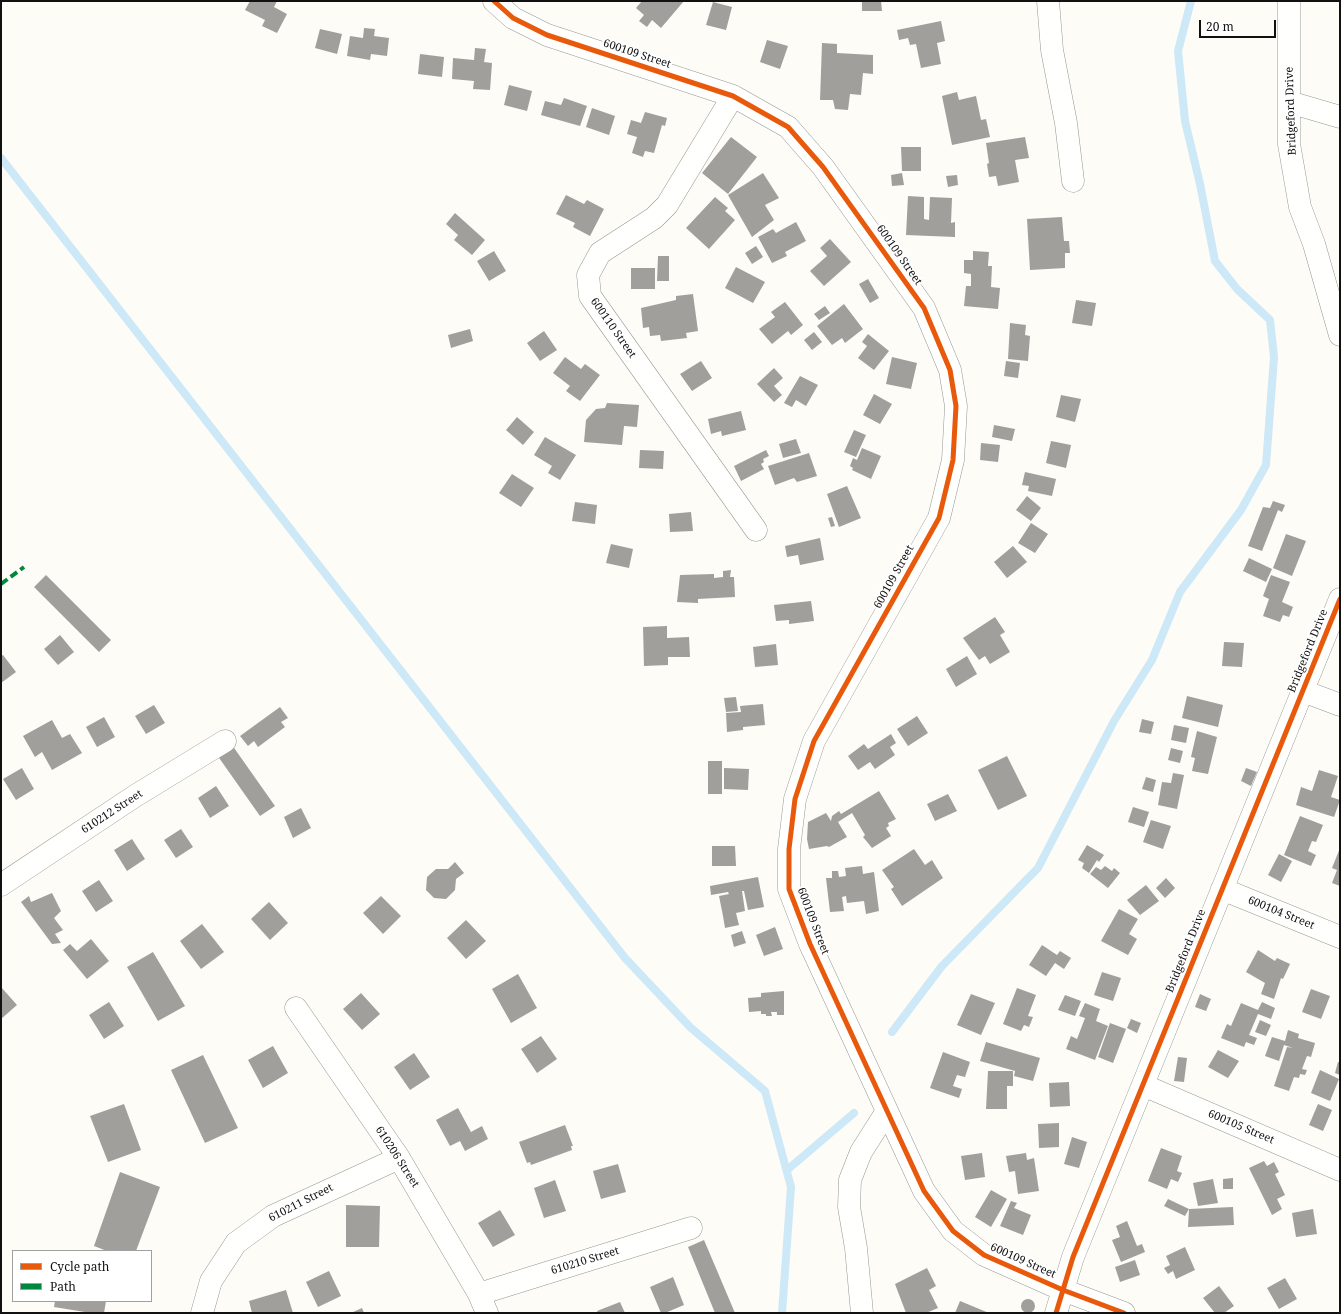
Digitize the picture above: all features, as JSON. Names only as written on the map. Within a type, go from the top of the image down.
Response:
[{"type":"street","name":"600109 Street","points":[[494,1],[513,18],[547,35],[734,96],[788,127],[823,167],[924,308],[950,370],[956,406],[953,460],[939,518],[814,742],[796,799],[788,849],[789,889],[807,937],[924,1191],[953,1231],[984,1256],[1063,1290],[1124,1313]]},
{"type":"street","points":[[1048,1],[1052,50],[1066,123],[1073,181]]},
{"type":"street","name":"Bridgeford Drive","points":[[1289,1],[1289,144],[1300,207],[1314,244],[1340,335]]},
{"type":"street","name":"600110 Street","points":[[734,96],[668,205],[654,218],[600,253],[588,275],[590,296],[756,530]]},
{"type":"street","points":[[1289,102],[1340,117]]},
{"type":"street","name":"Bridgeford Drive","points":[[1056,1313],[1073,1257],[1340,599]]},
{"type":"street","points":[[1303,691],[1340,705]]},
{"type":"street","name":"610212 Street","points":[[1,884],[135,796],[225,741]]},
{"type":"street","name":"600104 Street","points":[[1222,889],[1340,937]]},
{"type":"street","name":"610206 Street","points":[[296,1008],[399,1158],[483,1303]]},
{"type":"street","name":"600105 Street","points":[[1143,1085],[1340,1170]]},
{"type":"street","points":[[862,1313],[858,1264],[849,1207],[850,1180],[861,1152],[887,1111]]},
{"type":"street","name":"610211 Street","points":[[202,1313],[211,1281],[236,1244],[273,1216],[399,1158]]},
{"type":"street","name":"610210 Street","points":[[483,1303],[691,1228]]},
{"type":"building","points":[[250,1],[277,1],[274,7],[287,14],[277,33],[262,26],[265,20],[245,10]]},
{"type":"building","points":[[642,1],[684,1],[661,28],[652,20],[647,27],[639,21],[644,15],[636,8]]},
{"type":"building","points":[[862,1],[881,1],[882,11],[862,11]]},
{"type":"building","points":[[713,2],[732,7],[726,30],[706,25]]},
{"type":"building","points":[[941,21],[945,41],[937,43],[941,64],[921,68],[916,44],[910,45],[908,38],[899,40],[897,30]]},
{"type":"building","points":[[364,28],[375,29],[374,36],[389,38],[387,56],[371,54],[370,60],[347,56],[350,36],[363,38]]},
{"type":"building","points":[[320,29],[342,34],[337,54],[315,48]]},
{"type":"building","points":[[767,40],[788,46],[780,69],[760,62]]},
{"type":"building","points":[[822,43],[837,44],[837,53],[873,55],[873,74],[863,73],[861,95],[850,94],[848,110],[835,109],[833,100],[820,100]]},
{"type":"building","points":[[475,48],[486,49],[484,62],[492,63],[490,90],[473,89],[474,81],[452,79],[453,58],[474,60]]},
{"type":"building","points":[[420,54],[444,57],[442,77],[418,74]]},
{"type":"building","points":[[509,85],[532,91],[527,111],[504,105]]},
{"type":"building","points":[[957,92],[959,100],[976,96],[981,120],[986,119],[990,137],[952,145],[942,96]]},
{"type":"building","points":[[564,98],[587,106],[580,126],[541,115],[545,101],[561,105]]},
{"type":"building","points":[[592,108],[615,116],[609,135],[586,127]]},
{"type":"building","points":[[645,112],[667,118],[665,126],[662,125],[654,153],[645,151],[643,157],[632,153],[637,137],[627,134],[631,120],[641,123]]},
{"type":"building","points":[[731,137],[757,157],[728,194],[702,173]]},
{"type":"building","points":[[1025,137],[1029,158],[1015,160],[1019,182],[998,186],[996,176],[989,177],[987,164],[989,163],[986,143]]},
{"type":"building","points":[[901,147],[921,147],[921,171],[902,171]]},
{"type":"building","points":[[763,173],[779,198],[765,205],[774,220],[752,237],[728,195]]},
{"type":"building","points":[[902,173],[904,185],[892,186],[891,175]]},
{"type":"building","points":[[957,175],[958,185],[948,187],[946,176]]},
{"type":"building","points":[[566,195],[584,204],[587,200],[604,209],[590,236],[573,227],[575,223],[556,214]]},
{"type":"building","points":[[908,196],[924,197],[924,219],[929,220],[930,197],[952,198],[951,223],[955,222],[955,237],[906,235]]},
{"type":"building","points":[[715,197],[728,208],[725,211],[735,220],[709,249],[686,228]]},
{"type":"building","points":[[455,213],[485,240],[472,255],[454,240],[458,235],[446,224]]},
{"type":"building","points":[[1062,217],[1064,241],[1069,241],[1070,253],[1065,253],[1065,268],[1030,270],[1027,219]]},
{"type":"building","points":[[796,222],[806,241],[785,252],[787,256],[772,263],[758,237],[773,229],[776,233]]},
{"type":"building","points":[[830,239],[851,262],[824,286],[810,271],[827,256],[820,248]]},
{"type":"building","points":[[756,246],[763,257],[752,264],[745,253]]},
{"type":"building","points":[[494,251],[506,271],[489,281],[477,261]]},
{"type":"building","points":[[973,251],[989,252],[988,266],[992,266],[991,287],[1000,288],[998,309],[964,306],[966,286],[971,286],[971,274],[964,273],[964,260],[973,260]]},
{"type":"building","points":[[658,256],[669,256],[669,281],[657,281]]},
{"type":"building","points":[[736,267],[765,282],[753,303],[725,288]]},
{"type":"building","points":[[631,268],[655,268],[655,289],[631,289]]},
{"type":"building","points":[[868,279],[879,298],[870,303],[859,284]]},
{"type":"building","points":[[693,294],[698,331],[686,333],[687,338],[661,341],[660,335],[650,336],[649,327],[643,328],[641,308],[676,300],[676,296]]},
{"type":"building","points":[[1076,300],[1096,303],[1092,326],[1072,323]]},
{"type":"building","points":[[785,302],[803,325],[791,335],[788,331],[772,344],[759,329],[775,317],[771,312]]},
{"type":"building","points":[[844,304],[863,329],[845,343],[842,338],[832,345],[817,326]]},
{"type":"building","points":[[825,306],[830,313],[819,320],[814,314]]},
{"type":"building","points":[[1010,323],[1026,325],[1025,335],[1030,336],[1028,361],[1008,359]]},
{"type":"building","points":[[470,329],[473,341],[451,348],[448,335]]},
{"type":"building","points":[[544,331],[557,350],[540,361],[527,343]]},
{"type":"building","points":[[814,332],[822,342],[812,350],[804,340]]},
{"type":"building","points":[[868,334],[889,351],[874,370],[858,358],[867,346],[862,342]]},
{"type":"building","points":[[565,357],[581,369],[585,364],[600,375],[580,401],[566,391],[570,386],[553,373]]},
{"type":"building","points":[[892,357],[917,363],[911,389],[886,384]]},
{"type":"building","points":[[701,361],[712,378],[692,391],[680,374]]},
{"type":"building","points":[[1006,361],[1020,363],[1018,378],[1004,376]]},
{"type":"building","points":[[774,368],[783,378],[774,386],[782,395],[774,402],[757,384]]},
{"type":"building","points":[[800,376],[818,385],[806,406],[796,400],[792,407],[784,403]]},
{"type":"building","points":[[874,394],[892,404],[880,424],[863,415]]},
{"type":"building","points":[[1061,395],[1081,399],[1075,422],[1056,417]]},
{"type":"building","points":[[607,403],[639,405],[637,427],[624,426],[622,445],[584,442],[586,420],[596,409],[605,408]]},
{"type":"building","points":[[741,411],[746,430],[722,436],[721,431],[711,434],[708,419]]},
{"type":"building","points":[[517,417],[534,432],[523,445],[506,430]]},
{"type":"building","points":[[994,425],[1015,429],[1012,441],[992,437]]},
{"type":"building","points":[[854,430],[866,435],[856,457],[844,452]]},
{"type":"building","points":[[545,437],[576,455],[560,480],[548,473],[552,466],[534,455]]},
{"type":"building","points":[[796,439],[801,453],[783,458],[779,444]]},
{"type":"building","points":[[1051,441],[1071,445],[1066,468],[1046,463]]},
{"type":"building","points":[[981,443],[1000,445],[998,462],[980,460]]},
{"type":"building","points":[[862,448],[881,456],[871,479],[852,470],[853,468],[850,466],[853,458],[857,460]]},
{"type":"building","points":[[640,450],[664,451],[663,469],[639,468]]},
{"type":"building","points":[[766,450],[769,456],[763,459],[764,462],[761,464],[764,469],[741,481],[734,466]]},
{"type":"building","points":[[809,453],[817,476],[797,482],[794,478],[775,485],[768,466]]},
{"type":"building","points":[[1025,472],[1056,479],[1052,496],[1028,491],[1029,486],[1022,485]]},
{"type":"building","points":[[512,474],[534,488],[521,507],[499,493]]},
{"type":"building","points":[[847,486],[861,518],[839,527],[827,494]]},
{"type":"building","points":[[1027,496],[1041,508],[1031,521],[1016,510]]},
{"type":"building","points":[[1273,501],[1285,505],[1282,512],[1278,510],[1262,551],[1248,546],[1263,507],[1270,508]]},
{"type":"building","points":[[575,502],[597,505],[595,524],[572,521]]},
{"type":"building","points":[[691,512],[693,531],[670,532],[669,514]]},
{"type":"building","points":[[832,517],[835,526],[831,527],[828,518]]},
{"type":"building","points":[[1031,523],[1048,534],[1035,553],[1018,543]]},
{"type":"building","points":[[1286,534],[1306,541],[1292,576],[1273,568]]},
{"type":"building","points":[[820,538],[824,560],[800,565],[798,555],[787,557],[785,546]]},
{"type":"building","points":[[611,544],[633,549],[629,568],[606,563]]},
{"type":"building","points":[[1013,546],[1027,562],[1007,578],[994,562]]},
{"type":"building","points":[[1249,558],[1272,569],[1266,582],[1243,571]]},
{"type":"building","points":[[731,570],[730,577],[734,577],[735,597],[698,599],[698,603],[677,602],[680,575],[714,574],[714,578],[723,577],[723,571]]},
{"type":"building","points":[[46,575],[111,640],[99,652],[34,587]]},
{"type":"building","points":[[1271,575],[1290,582],[1282,602],[1293,607],[1289,617],[1283,615],[1280,622],[1263,616],[1269,599],[1263,596]]},
{"type":"building","points":[[811,601],[814,621],[789,624],[789,620],[776,621],[774,605]]},
{"type":"building","points":[[995,617],[1005,632],[1000,635],[1010,652],[990,664],[985,656],[979,660],[963,638]]},
{"type":"building","points":[[667,626],[667,638],[689,637],[690,657],[668,657],[668,665],[644,666],[643,627]]},
{"type":"building","points":[[60,635],[74,652],[58,665],[44,649]]},
{"type":"building","points":[[1224,642],[1244,643],[1242,667],[1222,666]]},
{"type":"building","points":[[776,644],[778,665],[755,667],[753,647]]},
{"type":"building","points":[[3,655],[16,672],[1,683],[1,656]]},
{"type":"building","points":[[967,656],[977,674],[956,687],[946,669]]},
{"type":"building","points":[[1187,696],[1223,705],[1218,727],[1182,718]]},
{"type":"building","points":[[736,697],[738,711],[726,712],[724,698]]},
{"type":"building","points":[[763,704],[765,725],[743,727],[743,730],[727,732],[726,713],[741,712],[740,706]]},
{"type":"building","points":[[154,705],[165,723],[146,734],[135,716]]},
{"type":"building","points":[[280,707],[288,718],[281,722],[285,727],[258,747],[254,741],[248,746],[240,736]]},
{"type":"building","points":[[917,716],[928,733],[908,746],[897,729]]},
{"type":"building","points":[[104,717],[115,737],[97,747],[86,727]]},
{"type":"building","points":[[1142,719],[1154,722],[1151,734],[1139,732]]},
{"type":"building","points":[[52,720],[62,738],[70,734],[82,753],[52,770],[42,752],[35,757],[23,736]]},
{"type":"building","points":[[1174,725],[1189,728],[1186,743],[1171,740]]},
{"type":"building","points":[[1197,731],[1217,737],[1208,774],[1192,771],[1195,758],[1191,757]]},
{"type":"building","points":[[891,734],[896,743],[890,747],[895,755],[875,769],[870,762],[858,770],[848,756],[864,744],[868,749]]},
{"type":"building","points":[[232,745],[275,806],[260,816],[217,755]]},
{"type":"building","points":[[1171,748],[1183,751],[1180,763],[1168,760]]},
{"type":"building","points":[[1007,756],[1027,796],[998,810],[978,770]]},
{"type":"building","points":[[708,761],[722,761],[722,794],[708,794]]},
{"type":"building","points":[[22,768],[34,789],[16,800],[3,779]]},
{"type":"building","points":[[724,768],[749,769],[748,790],[724,789]]},
{"type":"building","points":[[1246,768],[1257,772],[1251,786],[1241,781]]},
{"type":"building","points":[[1319,770],[1338,776],[1331,797],[1340,800],[1334,817],[1296,805],[1301,787],[1312,791]]},
{"type":"building","points":[[1173,773],[1184,775],[1177,809],[1158,805],[1162,782],[1171,783]]},
{"type":"building","points":[[1146,777],[1156,780],[1153,792],[1142,789]]},
{"type":"building","points":[[216,786],[229,806],[210,818],[198,798]]},
{"type":"building","points":[[879,791],[896,819],[888,823],[889,826],[886,828],[891,836],[872,848],[863,837],[865,835],[852,813],[838,822],[847,837],[829,847],[809,849],[807,839],[808,822],[826,813],[831,821],[832,816],[839,811],[841,814]]},
{"type":"building","points":[[948,794],[957,811],[935,821],[927,804]]},
{"type":"building","points":[[1133,807],[1149,812],[1144,827],[1128,822]]},
{"type":"building","points":[[301,808],[311,828],[293,838],[284,817]]},
{"type":"building","points":[[1300,816],[1323,825],[1316,842],[1312,841],[1308,851],[1316,855],[1311,866],[1284,855]]},
{"type":"building","points":[[1151,820],[1171,826],[1163,849],[1143,842]]},
{"type":"building","points":[[181,829],[193,847],[176,858],[164,840]]},
{"type":"building","points":[[132,839],[145,859],[127,871],[114,850]]},
{"type":"building","points":[[1087,845],[1104,855],[1099,862],[1097,860],[1089,873],[1082,868],[1084,863],[1078,860]]},
{"type":"building","points":[[712,846],[735,846],[736,866],[712,866]]},
{"type":"building","points":[[1340,848],[1340,886],[1332,883],[1337,870],[1332,868]]},
{"type":"building","points":[[914,849],[925,865],[932,860],[943,878],[902,906],[891,889],[894,887],[882,870]]},
{"type":"building","points":[[1279,854],[1292,861],[1281,882],[1268,875]]},
{"type":"building","points":[[455,862],[464,873],[456,879],[455,890],[446,899],[434,898],[426,890],[427,877],[436,869],[448,869]]},
{"type":"building","points":[[862,866],[863,874],[874,872],[879,911],[866,914],[864,901],[847,903],[846,896],[842,897],[844,911],[830,912],[826,878],[832,878],[832,871],[838,871],[839,877],[846,876],[845,868]]},
{"type":"building","points":[[1105,866],[1112,871],[1114,868],[1120,873],[1108,888],[1090,874],[1096,867],[1101,870]]},
{"type":"building","points":[[758,877],[764,907],[748,910],[744,891],[742,891],[745,911],[736,913],[739,925],[725,928],[719,896],[729,894],[728,892],[711,895],[710,886]]},
{"type":"building","points":[[1166,878],[1175,888],[1165,898],[1156,888]]},
{"type":"building","points":[[99,880],[113,901],[96,912],[82,891]]},
{"type":"building","points":[[1146,885],[1159,901],[1140,915],[1127,900]]},
{"type":"building","points":[[52,893],[61,911],[54,918],[63,930],[55,934],[61,943],[52,944],[21,902],[29,896],[31,902]]},
{"type":"building","points":[[381,896],[401,916],[383,934],[363,913]]},
{"type":"building","points":[[269,902],[288,923],[270,940],[251,919]]},
{"type":"building","points":[[1119,909],[1138,919],[1129,934],[1137,939],[1128,955],[1101,941]]},
{"type":"building","points":[[466,920],[486,941],[466,959],[447,938]]},
{"type":"building","points":[[202,924],[224,952],[201,969],[180,941]]},
{"type":"building","points":[[775,927],[783,949],[764,956],[756,935]]},
{"type":"building","points":[[742,931],[746,943],[734,947],[731,935]]},
{"type":"building","points":[[91,939],[109,961],[87,979],[63,950],[70,944],[77,951]]},
{"type":"building","points":[[1042,945],[1057,955],[1060,951],[1071,958],[1064,969],[1055,963],[1046,976],[1029,965]]},
{"type":"building","points":[[1258,950],[1275,961],[1277,958],[1290,964],[1283,979],[1281,978],[1274,999],[1261,994],[1265,983],[1246,972]]},
{"type":"building","points":[[153,952],[185,1006],[158,1021],[127,967]]},
{"type":"building","points":[[1102,972],[1121,978],[1113,1001],[1094,995]]},
{"type":"building","points":[[518,974],[537,1008],[511,1023],[492,989]]},
{"type":"building","points":[[1,987],[17,1005],[1,1019]]},
{"type":"building","points":[[1017,988],[1036,995],[1028,1016],[1033,1017],[1029,1027],[1024,1025],[1021,1031],[1003,1024]]},
{"type":"building","points":[[1311,989],[1330,996],[1321,1019],[1302,1012]]},
{"type":"building","points":[[784,991],[784,1015],[777,1015],[777,1012],[771,1012],[772,1016],[766,1016],[766,1014],[761,1014],[761,1011],[749,1012],[748,998],[761,997],[761,993]]},
{"type":"building","points":[[361,993],[380,1014],[362,1030],[343,1009]]},
{"type":"building","points":[[971,994],[995,1003],[981,1035],[957,1025]]},
{"type":"building","points":[[1200,994],[1211,999],[1206,1011],[1195,1007]]},
{"type":"building","points":[[1065,995],[1081,1001],[1075,1016],[1058,1010]]},
{"type":"building","points":[[109,1002],[124,1026],[104,1039],[89,1015]]},
{"type":"building","points":[[1262,1002],[1275,1008],[1271,1019],[1258,1014],[1249,1035],[1257,1038],[1254,1045],[1246,1042],[1244,1047],[1221,1038],[1227,1024],[1231,1026],[1241,1003],[1258,1010]]},
{"type":"building","points":[[1085,1003],[1100,1009],[1096,1021],[1108,1026],[1095,1060],[1066,1049],[1071,1036],[1077,1039],[1085,1018],[1079,1016]]},
{"type":"building","points":[[1131,1019],[1141,1023],[1137,1033],[1127,1028]]},
{"type":"building","points":[[1260,1020],[1271,1025],[1266,1036],[1255,1032]]},
{"type":"building","points":[[1110,1023],[1126,1029],[1113,1063],[1098,1057]]},
{"type":"building","points":[[1288,1030],[1299,1034],[1298,1038],[1315,1043],[1311,1057],[1307,1056],[1302,1069],[1307,1070],[1305,1075],[1300,1074],[1299,1078],[1294,1077],[1289,1091],[1274,1086],[1287,1047],[1293,1048],[1284,1045],[1279,1061],[1265,1056],[1272,1037],[1285,1041]]},
{"type":"building","points":[[541,1036],[557,1059],[537,1073],[521,1049]]},
{"type":"building","points":[[986,1042],[1040,1058],[1033,1081],[1014,1076],[1015,1071],[980,1061]]},
{"type":"building","points":[[273,1046],[288,1073],[263,1088],[248,1060]]},
{"type":"building","points":[[1218,1050],[1239,1061],[1228,1078],[1208,1067]]},
{"type":"building","points":[[943,1052],[970,1062],[965,1077],[957,1075],[953,1086],[962,1089],[959,1098],[930,1088]]},
{"type":"building","points":[[414,1053],[430,1077],[410,1090],[394,1067]]},
{"type":"building","points":[[203,1055],[238,1128],[205,1143],[171,1070]]},
{"type":"building","points":[[1178,1057],[1187,1058],[1184,1082],[1174,1081]]},
{"type":"building","points":[[1338,1062],[1340,1062],[1340,1075],[1335,1073]]},
{"type":"building","points":[[1320,1070],[1339,1079],[1330,1101],[1311,1093]]},
{"type":"building","points":[[988,1071],[1013,1071],[1013,1086],[1007,1086],[1007,1109],[986,1109]]},
{"type":"building","points":[[1069,1082],[1070,1106],[1050,1107],[1049,1083]]},
{"type":"building","points":[[124,1104],[141,1150],[108,1162],[90,1116]]},
{"type":"building","points":[[1318,1104],[1332,1110],[1323,1131],[1309,1125]]},
{"type":"building","points":[[458,1108],[471,1132],[482,1126],[488,1139],[465,1151],[460,1141],[450,1146],[436,1120]]},
{"type":"building","points":[[1059,1123],[1059,1147],[1039,1148],[1038,1124]]},
{"type":"building","points":[[565,1125],[573,1146],[571,1146],[572,1150],[531,1165],[530,1162],[527,1163],[519,1142]]},
{"type":"building","points":[[1072,1137],[1087,1142],[1079,1168],[1064,1164]]},
{"type":"building","points":[[1161,1148],[1182,1156],[1177,1171],[1182,1173],[1178,1182],[1171,1179],[1167,1189],[1148,1181]]},
{"type":"building","points":[[982,1153],[985,1177],[965,1180],[961,1156]]},
{"type":"building","points":[[1026,1153],[1027,1160],[1034,1158],[1039,1191],[1018,1194],[1015,1171],[1009,1172],[1006,1156]]},
{"type":"building","points":[[1264,1161],[1267,1166],[1274,1162],[1279,1172],[1275,1174],[1285,1195],[1277,1199],[1282,1209],[1272,1215],[1249,1168]]},
{"type":"building","points":[[618,1164],[626,1192],[601,1199],[593,1171]]},
{"type":"building","points":[[120,1172],[160,1187],[136,1250],[104,1250],[94,1246]]},
{"type":"building","points":[[1233,1178],[1233,1189],[1223,1189],[1223,1179]]},
{"type":"building","points":[[1213,1179],[1218,1203],[1198,1206],[1193,1183]]},
{"type":"building","points":[[555,1180],[566,1211],[544,1218],[534,1188]]},
{"type":"building","points":[[991,1190],[1007,1199],[991,1227],[975,1217]]},
{"type":"building","points":[[1168,1199],[1189,1209],[1185,1216],[1164,1206]]},
{"type":"building","points":[[1011,1201],[1017,1203],[1014,1208],[1031,1215],[1023,1235],[1000,1226]]},
{"type":"building","points":[[346,1205],[380,1206],[379,1247],[346,1247]]},
{"type":"building","points":[[1233,1207],[1234,1225],[1188,1227],[1189,1209]]},
{"type":"building","points":[[1313,1209],[1317,1234],[1296,1237],[1292,1213]]},
{"type":"building","points":[[500,1210],[515,1235],[493,1247],[478,1223]]},
{"type":"building","points":[[1127,1221],[1137,1246],[1142,1244],[1145,1252],[1121,1262],[1112,1240],[1120,1237],[1116,1226]]},
{"type":"building","points":[[704,1240],[735,1313],[715,1313],[688,1247]]},
{"type":"building","points":[[1185,1247],[1195,1270],[1176,1279],[1173,1271],[1168,1274],[1164,1268],[1170,1265],[1166,1256]]},
{"type":"building","points":[[1135,1260],[1140,1275],[1120,1282],[1115,1267]]},
{"type":"building","points":[[927,1268],[936,1286],[929,1290],[938,1308],[926,1313],[906,1313],[895,1284]]},
{"type":"building","points":[[329,1271],[341,1296],[318,1307],[306,1282]]},
{"type":"building","points":[[673,1277],[684,1305],[665,1313],[661,1313],[650,1287]]},
{"type":"building","points":[[1285,1278],[1297,1299],[1279,1309],[1267,1288]]},
{"type":"building","points":[[1219,1286],[1234,1306],[1224,1313],[1215,1313],[1203,1298]]},
{"type":"building","points":[[286,1290],[293,1313],[252,1313],[249,1301]]},
{"type":"building","points":[[1025,1299],[1031,1299],[1035,1303],[1035,1309],[1031,1313],[1025,1313],[1021,1309],[1021,1303]]},
{"type":"building","points":[[960,1301],[989,1313],[955,1313]]},
{"type":"building","points":[[55,1302],[106,1302],[104,1313],[91,1313],[54,1307]]},
{"type":"building","points":[[620,1302],[625,1313],[598,1313],[597,1311]]},
{"type":"building","points":[[362,1308],[364,1313],[351,1313]]},
{"type":"waterway","points":[[892,1032],[942,966],[1038,868],[1114,721],[1152,660],[1180,592],[1241,510],[1266,465],[1274,357],[1270,320],[1237,289],[1215,261],[1200,184],[1185,121],[1178,51],[1191,1]]},
{"type":"waterway","points":[[1,158],[625,958],[690,1027],[765,1091],[791,1187],[782,1313]]},
{"type":"waterway","points":[[787,1170],[854,1113]]},
{"type":"marked path","points":[[1,584],[24,567]]},
{"type":"cycle path","points":[[494,1],[513,18],[547,35],[733,96],[788,127],[823,167],[924,308],[950,370],[956,406],[953,460],[939,518],[814,741],[795,799],[789,849],[789,889],[810,944],[924,1191],[953,1231],[984,1255],[1063,1290],[1124,1313]]},
{"type":"cycle path","points":[[1056,1313],[1073,1257],[1340,599]]}]
